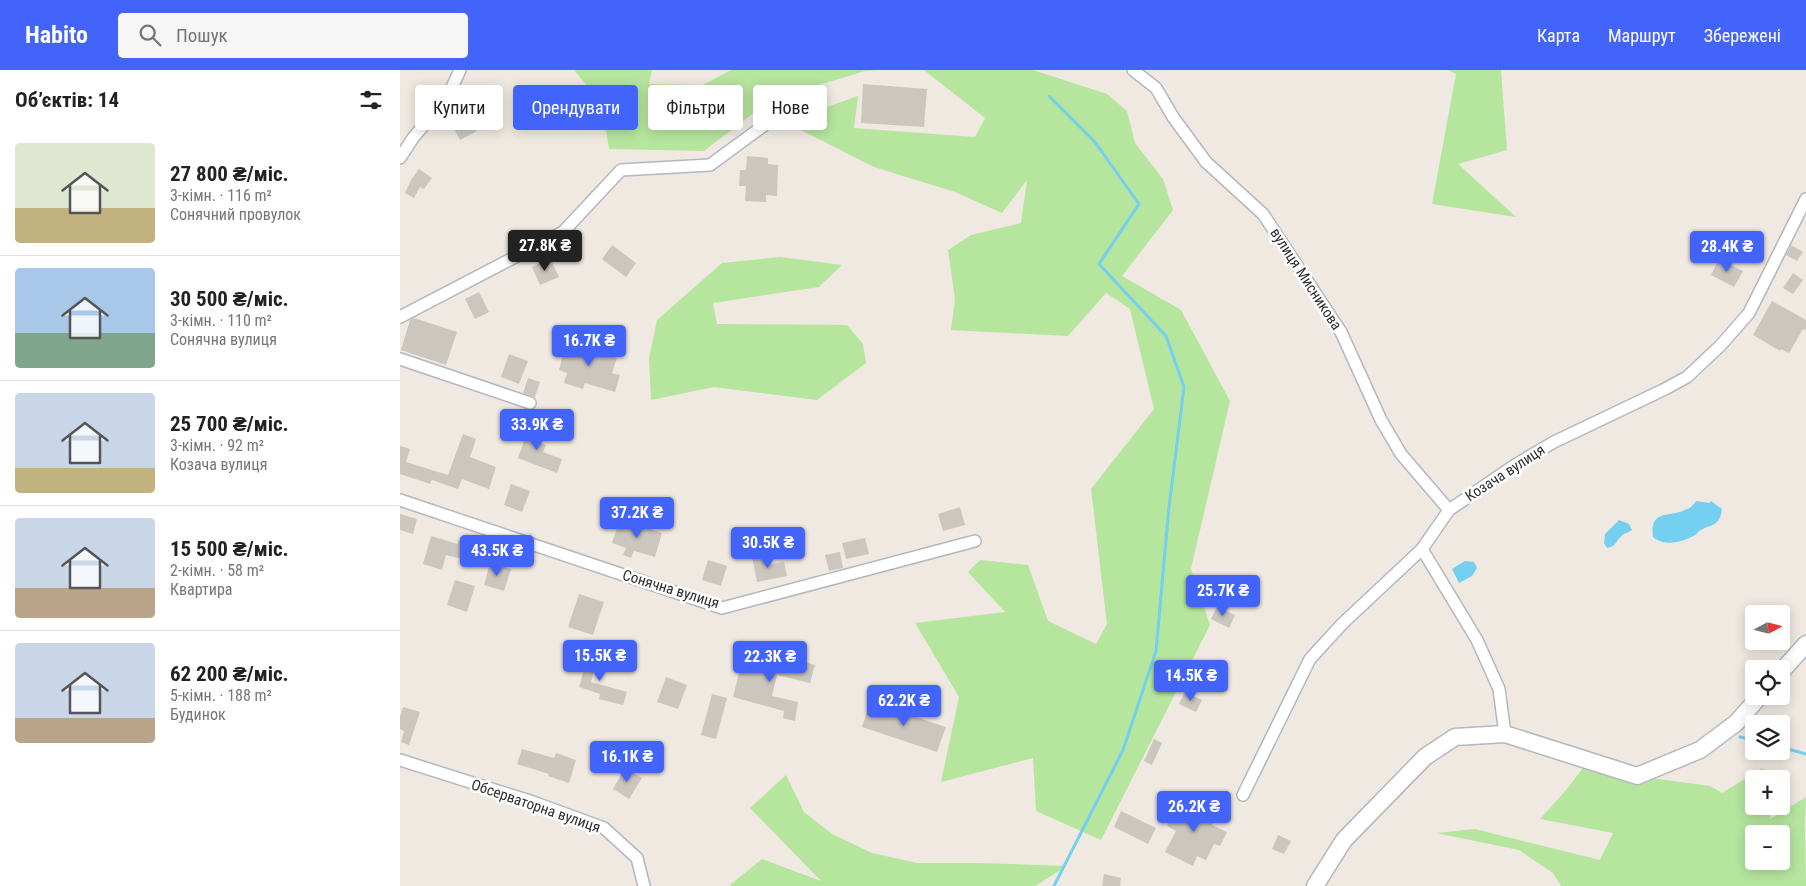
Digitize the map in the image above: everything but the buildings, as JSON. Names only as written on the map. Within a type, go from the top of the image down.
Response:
[{"type":"street","points":[[400,158],[413,138],[448,96],[460,70]]},
{"type":"street","name":"вулиця Мисникова","points":[[1133,70],[1156,88],[1173,117],[1206,162],[1263,214],[1341,332],[1381,420],[1401,454],[1449,510]]},
{"type":"street","points":[[400,317],[563,232],[621,170],[710,165],[758,130]]},
{"type":"street","name":"Козача вулиця","points":[[1243,795],[1310,660],[1342,624],[1422,549],[1449,510],[1515,464],[1554,442],[1687,377],[1720,346],[1749,313],[1806,199]]},
{"type":"street","points":[[400,358],[530,404]]},
{"type":"street","name":"Сонячна вулиця","points":[[400,500],[722,608],[975,541]]},
{"type":"street","points":[[1422,549],[1481,648],[1499,689],[1506,734]]},
{"type":"street","points":[[1790,662],[1806,644]]},
{"type":"street","points":[[1315,886],[1344,840],[1425,757],[1455,737],[1506,734],[1637,776],[1700,750],[1736,724],[1752,705]]},
{"type":"street","name":"Обсерваторна вулиця","points":[[400,760],[533,802],[604,828],[637,858],[644,886]]},
{"type":"green space","points":[[574,70],[652,70],[649,84],[703,85],[648,85],[648,130],[731,130],[704,151],[609,149],[606,130],[638,130],[638,85],[586,85]]},
{"type":"green space","points":[[731,70],[876,70],[865,71],[818,85],[753,85],[753,114],[743,121],[743,85],[703,85]]},
{"type":"green space","points":[[924,70],[1033,70],[1107,94],[1127,111],[1135,143],[1163,179],[1173,210],[1122,276],[1181,310],[1230,401],[1191,569],[1210,625],[1101,840],[1036,811],[1033,758],[941,782],[959,697],[915,623],[1005,612],[968,572],[980,560],[1028,565],[1048,621],[1096,644],[1107,624],[1091,489],[1154,409],[1130,309],[1106,293],[1068,336],[951,330],[955,299],[948,250],[971,235],[1021,223],[1027,180],[1002,213],[955,192],[874,167],[801,130],[827,130],[827,107],[858,96],[854,128],[975,137],[985,118]]},
{"type":"green space","points":[[1448,70],[1501,70],[1507,150],[1458,164],[1516,217],[1432,204],[1456,74]]},
{"type":"green space","points":[[780,257],[842,265],[819,287],[713,303],[717,324],[847,325],[863,344],[866,363],[817,400],[714,387],[651,400],[649,359],[657,320],[722,263]]},
{"type":"green space","points":[[1589,760],[1637,776],[1710,786],[1722,793],[1745,779],[1745,815],[1771,815],[1770,819],[1777,815],[1790,815],[1790,807],[1806,797],[1806,886],[1561,886],[1553,873],[1519,850],[1436,833],[1475,829],[1600,860],[1613,833],[1540,819],[1567,789]]},
{"type":"green space","points":[[786,775],[804,812],[832,834],[872,853],[917,863],[1067,866],[1035,886],[731,886],[762,859],[821,881],[750,808]]},
{"type":"water","points":[[1696,501],[1709,503],[1711,501],[1722,509],[1717,522],[1700,530],[1690,538],[1679,541],[1668,543],[1653,537],[1654,522],[1658,518],[1662,515],[1681,512],[1692,506]]},
{"type":"water","points":[[1619,520],[1629,524],[1632,530],[1621,536],[1613,546],[1607,548],[1604,543],[1605,534]]},
{"type":"water","points":[[1465,561],[1474,562],[1477,568],[1472,576],[1459,583],[1452,569]]},
{"type":"waterway","points":[[1049,96],[1095,142],[1139,204],[1099,264],[1166,336],[1184,387],[1169,507],[1156,651],[1123,750],[1054,886]]},
{"type":"waterway","points":[[1740,737],[1745,738]]},
{"type":"waterway","points":[[1790,750],[1806,754]]}]
